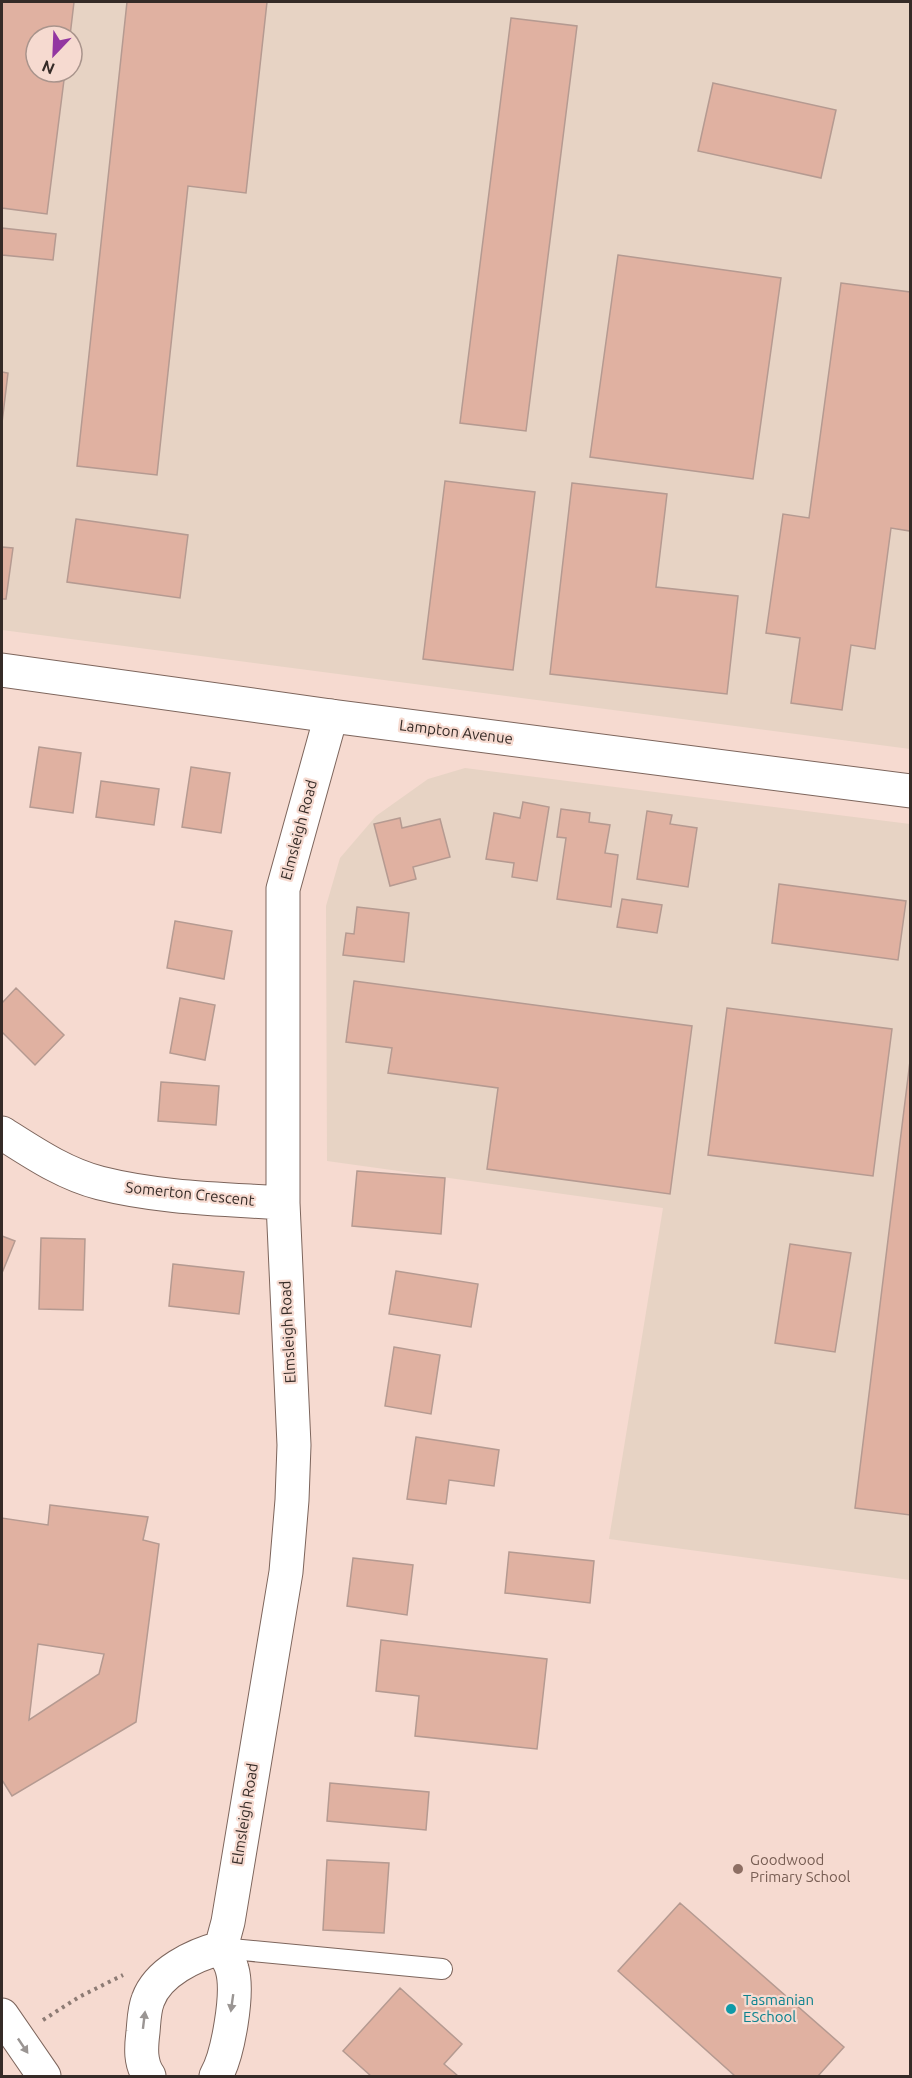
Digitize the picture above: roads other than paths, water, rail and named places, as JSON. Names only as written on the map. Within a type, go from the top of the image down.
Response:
[{"type":"main road","name":"Lampton Avenue","points":[[2,670],[331,716],[910,791]]},
{"type":"main road","name":"Elmsleigh Road","points":[[221,1948],[228,1922],[286,1572],[292,1500],[294,1445],[283,1203],[283,889],[331,716]]},
{"type":"main road","name":"Somerton Crescent","points":[[2,1133],[48,1161],[98,1183],[162,1194],[283,1203]]},
{"type":"main road","points":[[149,2076],[144,2069],[141,2054],[146,2007],[151,1993],[168,1974],[205,1952],[221,1948],[232,1968],[235,1988],[224,2058],[216,2076]]},
{"type":"main road","points":[[2,2015],[44,2076]]},
{"type":"lane","points":[[221,1948],[442,1969]]},
{"type":"place","name":"Goodwood Primary School","points":[[738,1869]]},
{"type":"place","name":"Tasmanian ESchool","points":[[731,2009]]}]
